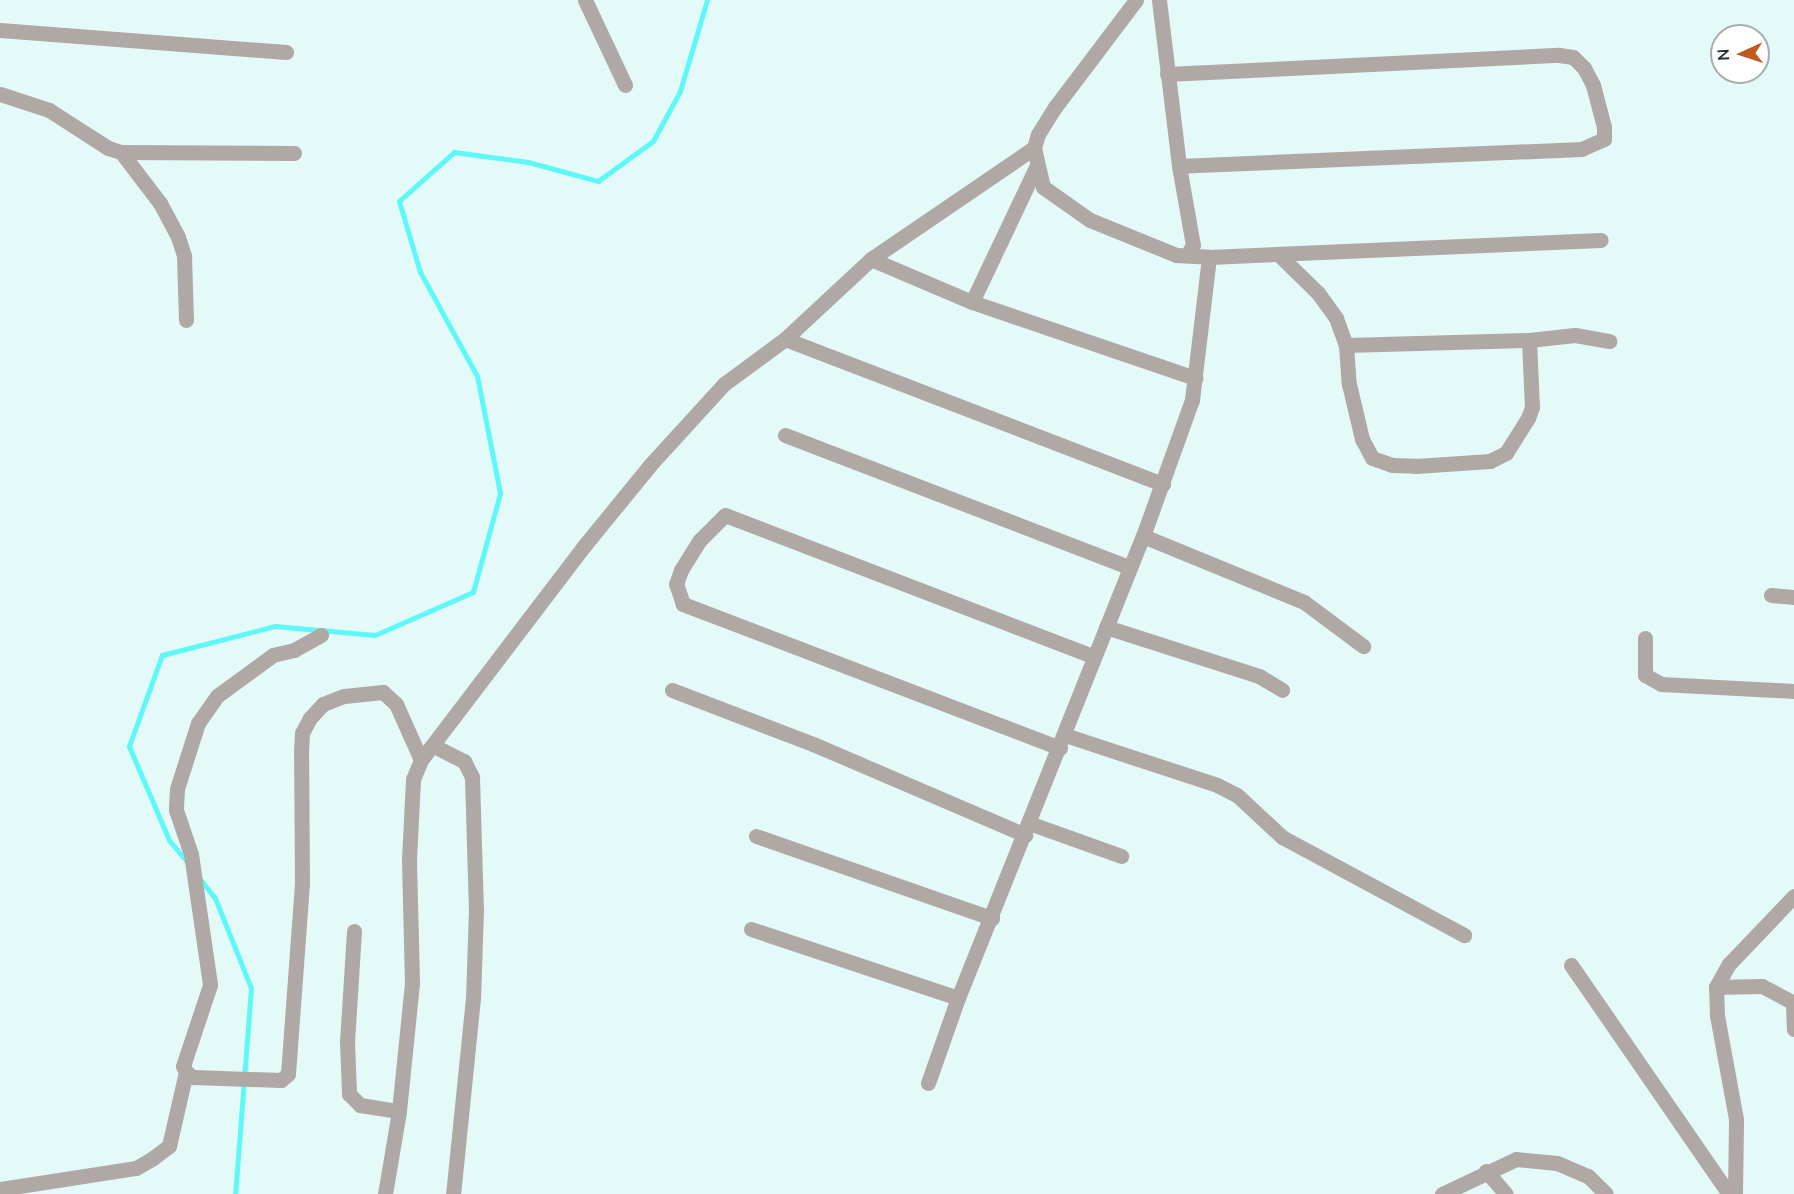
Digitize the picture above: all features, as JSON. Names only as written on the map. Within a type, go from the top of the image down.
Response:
[{"type":"street","points":[[585,0],[625,85]]},
{"type":"street","points":[[384,1194],[399,1111],[412,982],[409,859],[413,779],[421,760],[434,746],[465,700],[650,465],[724,384],[785,339],[871,259],[1034,148],[1055,107],[1136,0]]},
{"type":"street","points":[[1159,0],[1179,166],[1193,245],[1187,255]]},
{"type":"street","points":[[0,30],[286,52]]},
{"type":"street","points":[[1167,74],[1559,55],[1573,57],[1584,68],[1605,127],[1604,140],[1582,149],[1179,166]]},
{"type":"street","points":[[0,94],[49,110],[108,148],[121,152],[294,153]]},
{"type":"street","points":[[1034,148],[1036,167],[1043,187],[1074,211],[1119,232],[1187,255],[1209,257],[1279,255],[1601,240]]},
{"type":"street","points":[[121,152],[160,203],[178,237],[184,256],[186,320]]},
{"type":"street","points":[[972,302],[1036,167]]},
{"type":"street","points":[[1279,255],[1318,293],[1336,318],[1346,345],[1348,384],[1362,439],[1372,458],[1416,466],[1490,461],[1506,453],[1532,407],[1529,340]]},
{"type":"street","points":[[928,1083],[958,998],[992,918],[1143,536],[1192,400],[1209,257]]},
{"type":"street","points":[[871,259],[972,302],[1195,378]]},
{"type":"street","points":[[1346,345],[1529,340],[1575,335],[1609,341]]},
{"type":"street","points":[[785,339],[1163,484]]},
{"type":"street","points":[[785,435],[1129,567]]},
{"type":"street","points":[[1094,657],[725,515],[700,540],[681,570],[676,585],[683,604],[1062,741],[1217,785],[1236,795],[1282,837],[1464,935]]},
{"type":"street","points":[[1143,536],[1304,602],[1363,646]]},
{"type":"street","points":[[1771,595],[1794,597]]},
{"type":"street","points":[[1106,627],[1259,676],[1282,690]]},
{"type":"street","points":[[0,1189],[136,1168],[169,1146],[189,1075],[183,1066],[210,985],[191,854],[176,810],[177,789],[198,723],[218,696],[273,655],[294,650],[321,635]]},
{"type":"street","points":[[1645,638],[1645,675],[1661,684],[1794,691]]},
{"type":"street","points":[[672,690],[1027,829],[1121,856]]},
{"type":"street","points":[[189,1075],[281,1080],[288,1074],[291,1062],[302,883],[302,734],[323,704],[344,696],[383,692],[396,704],[421,760]]},
{"type":"street","points":[[434,746],[464,760],[472,777],[476,909],[472,998],[453,1194]]},
{"type":"street","points":[[756,836],[992,918]]},
{"type":"street","points":[[1735,1194],[1736,1119],[1717,1015],[1716,987],[1729,964],[1793,897]]},
{"type":"street","points":[[751,929],[958,998]]},
{"type":"street","points":[[354,931],[348,1041],[350,1094],[360,1104],[399,1111]]},
{"type":"street","points":[[1571,965],[1729,1194]]},
{"type":"street","points":[[1716,987],[1762,986],[1793,1003],[1794,1029]]},
{"type":"street","points":[[1442,1194],[1453,1192],[1486,1171],[1516,1159],[1557,1163],[1588,1176],[1606,1194]]},
{"type":"street","points":[[1486,1171],[1506,1194]]},
{"type":"waterway","points":[[189,864],[169,840],[129,746],[162,655],[275,626],[375,635],[473,592],[500,493],[477,376],[420,272],[399,201],[454,152],[528,162],[598,181],[653,141],[680,91],[707,0]]},
{"type":"waterway","points":[[200,879],[215,898],[251,988],[235,1194]]}]
